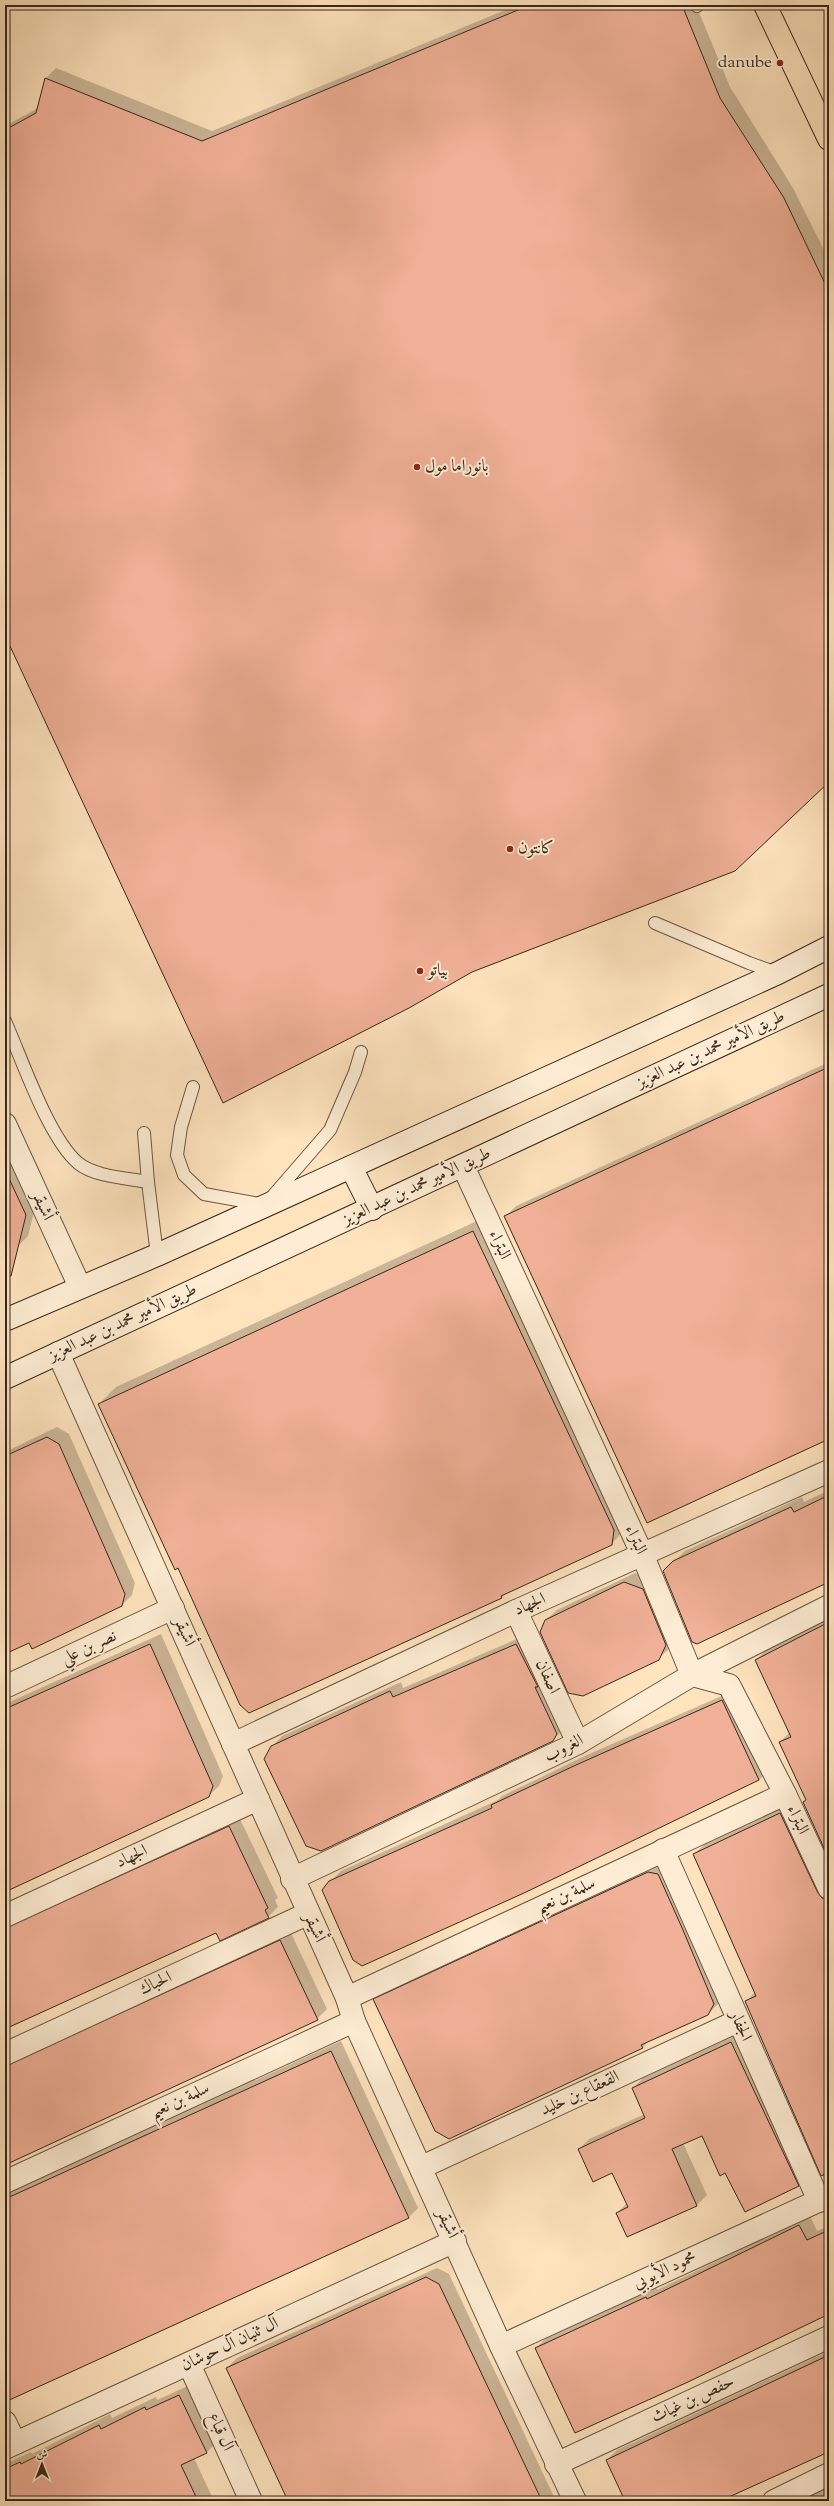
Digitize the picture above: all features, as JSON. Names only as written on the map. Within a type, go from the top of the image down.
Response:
[{"type":"main road","points":[[764,5],[829,139]]},
{"type":"street","points":[[5,1320],[157,1255],[778,973],[829,947]]},
{"type":"street","name":"طريق الأمير محمد بن عبد العزيز","points":[[5,1378],[829,995]]},
{"type":"street","name":"أشيقر","points":[[5,1124],[80,1287]]},
{"type":"street","name":"البتراء","points":[[463,1166],[643,1556],[692,1675],[729,1685],[785,1794],[829,1888]]},
{"type":"street","points":[[351,1167],[372,1208]]},
{"type":"street","name":"أشيقر","points":[[58,1353],[258,1799],[307,1914],[347,1998],[354,2021],[422,2167],[501,2346],[556,2464],[575,2501]]},
{"type":"street","name":"الجهاد","points":[[233,1744],[516,1611],[643,1556],[829,1471]]},
{"type":"street","name":"الغروب","points":[[292,1879],[578,1743],[692,1675],[829,1606]]},
{"type":"street","name":"نصر بن علي","points":[[5,1687],[173,1608]]},
{"type":"street","name":"اصفان","points":[[516,1611],[578,1743]]},
{"type":"street","name":"سلمة بن نعيم","points":[[347,1998],[785,1794]]},
{"type":"street","name":"الجهاد","points":[[5,1916],[258,1799]]},
{"type":"street","name":"الجفار","points":[[663,1850],[738,2021],[824,2198]]},
{"type":"street","name":"الحباك","points":[[5,2054],[307,1914]]},
{"type":"street","name":"سلمة بن نعيم","points":[[5,2182],[354,2021]]},
{"type":"street","name":"القعقاع بن خليد","points":[[422,2167],[738,2021]]},
{"type":"street","name":"محمود الأيوبي","points":[[501,2346],[824,2198]]},
{"type":"street","name":"آل ثنيان آل حوشان","points":[[10,2445],[455,2241]]},
{"type":"street","name":"حفص بن غياث","points":[[556,2464],[829,2337]]},
{"type":"street","name":"آل قباع","points":[[189,2364],[251,2501]]},
{"type":"street","points":[[5,2422],[10,2445]]},
{"type":"street","points":[[774,2501],[829,2474]]},
{"type":"lane","points":[[655,923],[749,964],[778,973]]},
{"type":"lane","points":[[5,1021],[57,1138],[79,1163],[100,1172],[148,1182]]},
{"type":"lane","points":[[193,1087],[181,1127],[177,1155],[184,1175],[204,1194],[265,1206],[330,1130],[355,1072],[361,1052]]},
{"type":"lane","points":[[144,1133],[148,1182],[157,1255]]},
{"type":"building","name":"بانوراما مول","points":[[530,5],[682,5],[720,98],[784,198],[829,292],[829,782],[735,871],[472,972],[409,1008],[223,1103],[9,644],[5,643],[5,130],[36,113],[45,78],[202,141]]},
{"type":"building","points":[[829,1067],[829,1439],[647,1523],[504,1216]]},
{"type":"building","points":[[5,1170],[26,1215],[11,1276],[5,1276]]},
{"type":"building","points":[[473,1231],[614,1530],[612,1545],[501,1596],[502,1598],[249,1713],[240,1705],[178,1568],[175,1570],[98,1404]]},
{"type":"building","points":[[47,1437],[59,1444],[125,1594],[122,1606],[32,1649],[29,1643],[5,1654],[5,1456]]},
{"type":"building","points":[[829,1495],[829,1582],[697,1644],[692,1642],[663,1571],[673,1561],[791,1507],[794,1512]]},
{"type":"building","points":[[624,1582],[643,1589],[666,1645],[659,1660],[583,1696],[568,1693],[540,1632],[545,1620]]},
{"type":"building","points":[[829,1622],[829,1859],[803,1802],[806,1800],[779,1742],[791,1737],[755,1660]]},
{"type":"building","points":[[150,1644],[213,1786],[209,1797],[5,1892],[5,1709]]},
{"type":"building","points":[[516,1644],[538,1687],[535,1687],[557,1734],[553,1741],[321,1851],[306,1846],[264,1759],[271,1746],[390,1691],[393,1697]]},
{"type":"building","points":[[722,1700],[759,1780],[524,1893],[362,1966],[353,1960],[322,1890],[329,1881],[492,1808],[491,1805],[576,1765]]},
{"type":"building","points":[[780,1813],[818,1893],[822,1898],[829,1900],[829,2172],[821,2176],[745,2001],[756,1996],[693,1854]]},
{"type":"building","points":[[229,1826],[268,1908],[265,1910],[269,1918],[220,1941],[216,1933],[5,2029],[5,1928]]},
{"type":"building","points":[[648,1872],[658,1874],[683,1930],[714,2004],[708,2015],[641,2045],[643,2048],[449,2139],[435,2131],[373,1999]]},
{"type":"building","points":[[280,1940],[318,2020],[5,2165],[5,2066]]},
{"type":"building","points":[[731,2042],[799,2186],[745,2212],[725,2173],[720,2176],[702,2136],[672,2149],[697,2206],[627,2237],[616,2213],[628,2207],[612,2173],[593,2182],[578,2149],[645,2118],[632,2088]]},
{"type":"building","points":[[331,2051],[409,2218],[5,2402],[5,2199]]},
{"type":"building","points":[[799,2225],[807,2240],[829,2230],[829,2314],[688,2382],[575,2433],[535,2348],[646,2297],[647,2299]]},
{"type":"building","points":[[426,2277],[439,2284],[542,2501],[288,2501],[226,2368]]},
{"type":"building","points":[[829,2355],[829,2450],[822,2455],[720,2501],[625,2501],[606,2460]]},
{"type":"building","points":[[179,2395],[207,2453],[181,2465],[198,2501],[5,2501],[5,2469],[20,2462],[21,2464],[99,2425],[101,2429],[145,2407],[146,2410]]},
{"type":"place","name":"danube","points":[[780,63]]},
{"type":"place","name":"بانوراما مول","points":[[417,467]]},
{"type":"place","name":"كانتون","points":[[510,849]]},
{"type":"place","name":"بياتو","points":[[420,971]]}]
